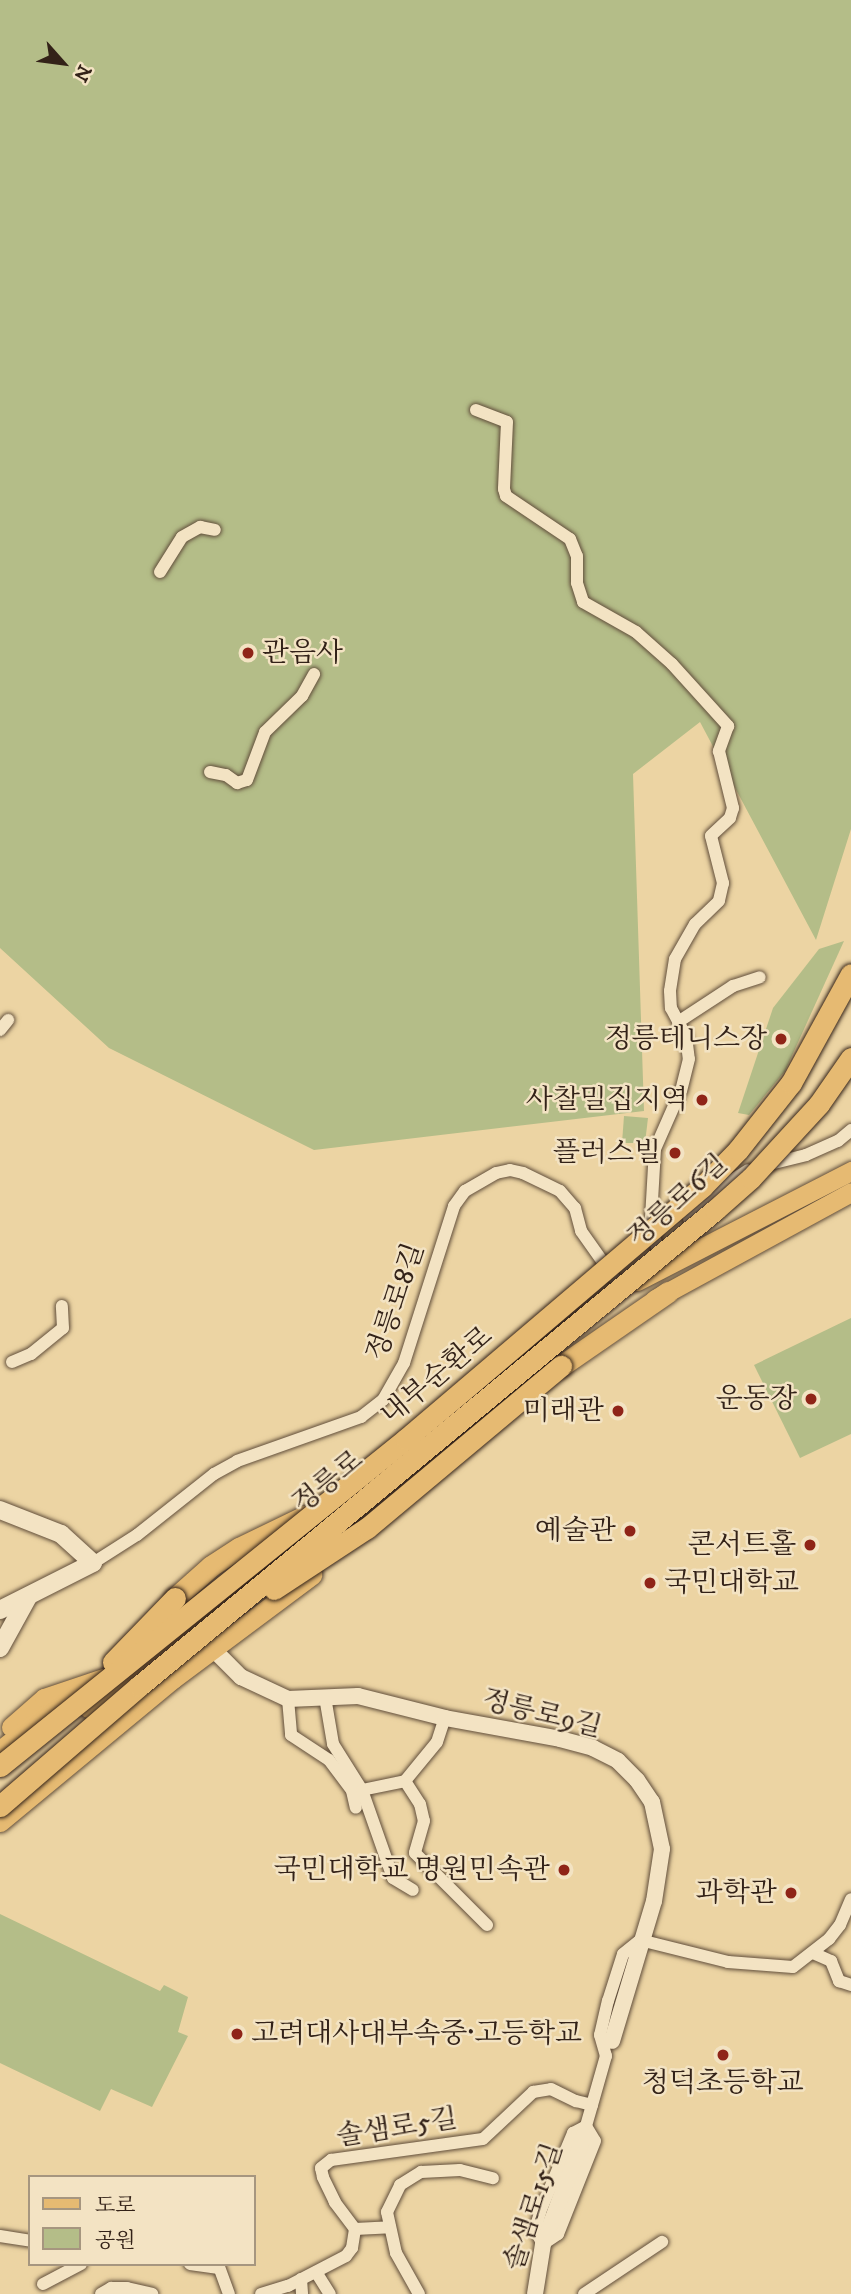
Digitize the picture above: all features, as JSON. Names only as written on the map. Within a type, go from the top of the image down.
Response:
[{"type":"highway","name":"내부순환로","points":[[0,1766],[406,1439],[702,1187],[738,1150],[792,1083],[851,974]]},
{"type":"highway","name":"내부순환로","points":[[0,1806],[207,1642],[715,1210],[751,1178],[820,1104],[851,1058]]},
{"type":"highway","points":[[207,1642],[346,1544],[561,1367],[668,1292]]},
{"type":"highway","points":[[73,1708],[127,1646],[211,1566],[239,1548],[328,1506],[479,1396]]},
{"type":"main road","name":"정릉로","points":[[0,1776],[165,1649],[572,1321],[622,1289],[851,1171]]},
{"type":"main road","points":[[404,1505],[446,1457],[586,1338],[851,1192]]},
{"type":"main road","points":[[0,1822],[207,1642],[404,1505],[668,1292]]},
{"type":"main road","points":[[452,1466],[510,1401]]},
{"type":"main road","points":[[0,1510],[61,1534],[93,1563],[28,1597],[4,1614],[0,1648]]},
{"type":"main road","points":[[3,1734],[44,1698],[105,1678],[118,1670],[142,1665]]},
{"type":"main road","points":[[0,1750],[45,1715],[78,1702],[119,1674],[142,1665]]},
{"type":"street","points":[[475,410],[507,422],[506,496],[570,538],[577,556],[577,583],[583,602],[636,632],[672,664],[728,726],[719,751],[733,808],[730,818],[711,836],[723,883],[719,901],[695,924],[675,959],[670,991],[671,1008],[686,1036],[689,1059],[681,1090],[655,1149],[651,1218],[657,1248]]},
{"type":"street","points":[[160,572],[182,537],[200,527],[215,530]]},
{"type":"street","points":[[210,772],[226,775],[237,782],[247,780],[265,732],[302,695],[314,674]]},
{"type":"street","points":[[678,1022],[733,986],[761,977]]},
{"type":"street","name":"정릉로6길","points":[[622,1289],[657,1248],[741,1174],[806,1155],[838,1141],[851,1130]]},
{"type":"street","name":"정릉로8길","points":[[93,1563],[137,1535],[214,1474],[237,1461],[361,1417],[383,1400],[404,1363],[454,1206],[465,1191],[496,1173],[515,1171],[560,1191],[575,1208],[582,1231],[622,1289]]},
{"type":"street","points":[[12,1362],[31,1354],[63,1328],[62,1306]]},
{"type":"street","points":[[165,1649],[195,1645],[223,1625],[354,1514],[479,1396]]},
{"type":"street","points":[[207,1642],[223,1625]]},
{"type":"street","name":"정릉로9길","points":[[207,1642],[241,1677],[288,1699],[358,1696],[445,1718],[593,1748],[618,1761],[637,1780],[652,1802],[662,1849],[654,1901],[609,2048]]},
{"type":"street","points":[[325,1698],[332,1744],[362,1790],[393,1878],[413,1890]]},
{"type":"street","points":[[288,1699],[292,1735],[329,1760],[337,1776],[352,1791],[356,1808]]},
{"type":"street","points":[[362,1790],[405,1781],[437,1742],[445,1718]]},
{"type":"street","points":[[405,1781],[420,1804],[424,1821],[415,1853],[487,1925]]},
{"type":"street","points":[[640,1940],[741,1963],[793,1967],[813,1953],[840,1925],[851,1899]]},
{"type":"street","points":[[813,1953],[831,1961],[839,1981],[851,1985]]},
{"type":"street","points":[[585,2131],[609,2048]]},
{"type":"street","name":"솔샘로5길","points":[[355,2229],[335,2202],[323,2177],[321,2168],[331,2160],[483,2139],[534,2092],[551,2089],[592,2105]]},
{"type":"street","name":"솔샘로15길","points":[[535,2294],[543,2244],[585,2131]]},
{"type":"street","name":"솔샘로5길","points":[[390,2227],[387,2212],[400,2185],[421,2172],[460,2170],[493,2178]]},
{"type":"street","points":[[261,2294],[301,2279],[345,2256],[352,2248],[355,2229],[390,2227],[396,2253],[419,2294]]},
{"type":"street","points":[[1,2238],[28,2241]]},
{"type":"street","points":[[584,2294],[662,2242]]},
{"type":"street","points":[[43,2284],[77,2266]]},
{"type":"street","points":[[219,2266],[229,2294]]},
{"type":"street","points":[[316,2272],[330,2294]]},
{"type":"street","points":[[301,2279],[302,2294]]},
{"type":"street","points":[[101,2294],[111,2288],[127,2288],[152,2294]]},
{"type":"green space","points":[[0,0],[851,0],[851,829],[816,940],[700,722],[633,774],[644,1111],[314,1150],[109,1048],[0,948]]},
{"type":"green space","name":"정릉테니스장","points":[[844,941],[785,1071],[749,1115],[738,1113],[773,1008],[819,949]]},
{"type":"green space","points":[[624,1116],[648,1118],[645,1143],[622,1143]]},
{"type":"green space","name":"운동장","points":[[851,1318],[851,1434],[800,1458],[754,1365]]},
{"type":"green space","points":[[0,1914],[160,1991],[164,1985],[188,1997],[178,2032],[188,2036],[152,2107],[111,2089],[100,2111],[0,2063]]},
{"type":"place","name":"관음사","points":[[248,653]]},
{"type":"place","name":"정릉테니스장","points":[[781,1039]]},
{"type":"place","name":"사찰밀집지역","points":[[702,1100]]},
{"type":"place","name":"플러스빌","points":[[675,1153]]},
{"type":"place","name":"운동장","points":[[811,1399]]},
{"type":"place","name":"미래관","points":[[618,1411]]},
{"type":"place","name":"예술관","points":[[630,1531]]},
{"type":"place","name":"콘서트홀","points":[[810,1545]]},
{"type":"place","name":"국민대학교","points":[[650,1583]]},
{"type":"place","name":"국민대학교 명원민속관","points":[[564,1870]]},
{"type":"place","name":"과학관","points":[[791,1893]]},
{"type":"place","name":"고려대사대부속중·고등학교","points":[[237,2034]]},
{"type":"place","name":"청덕초등학교","points":[[723,2055]]}]
